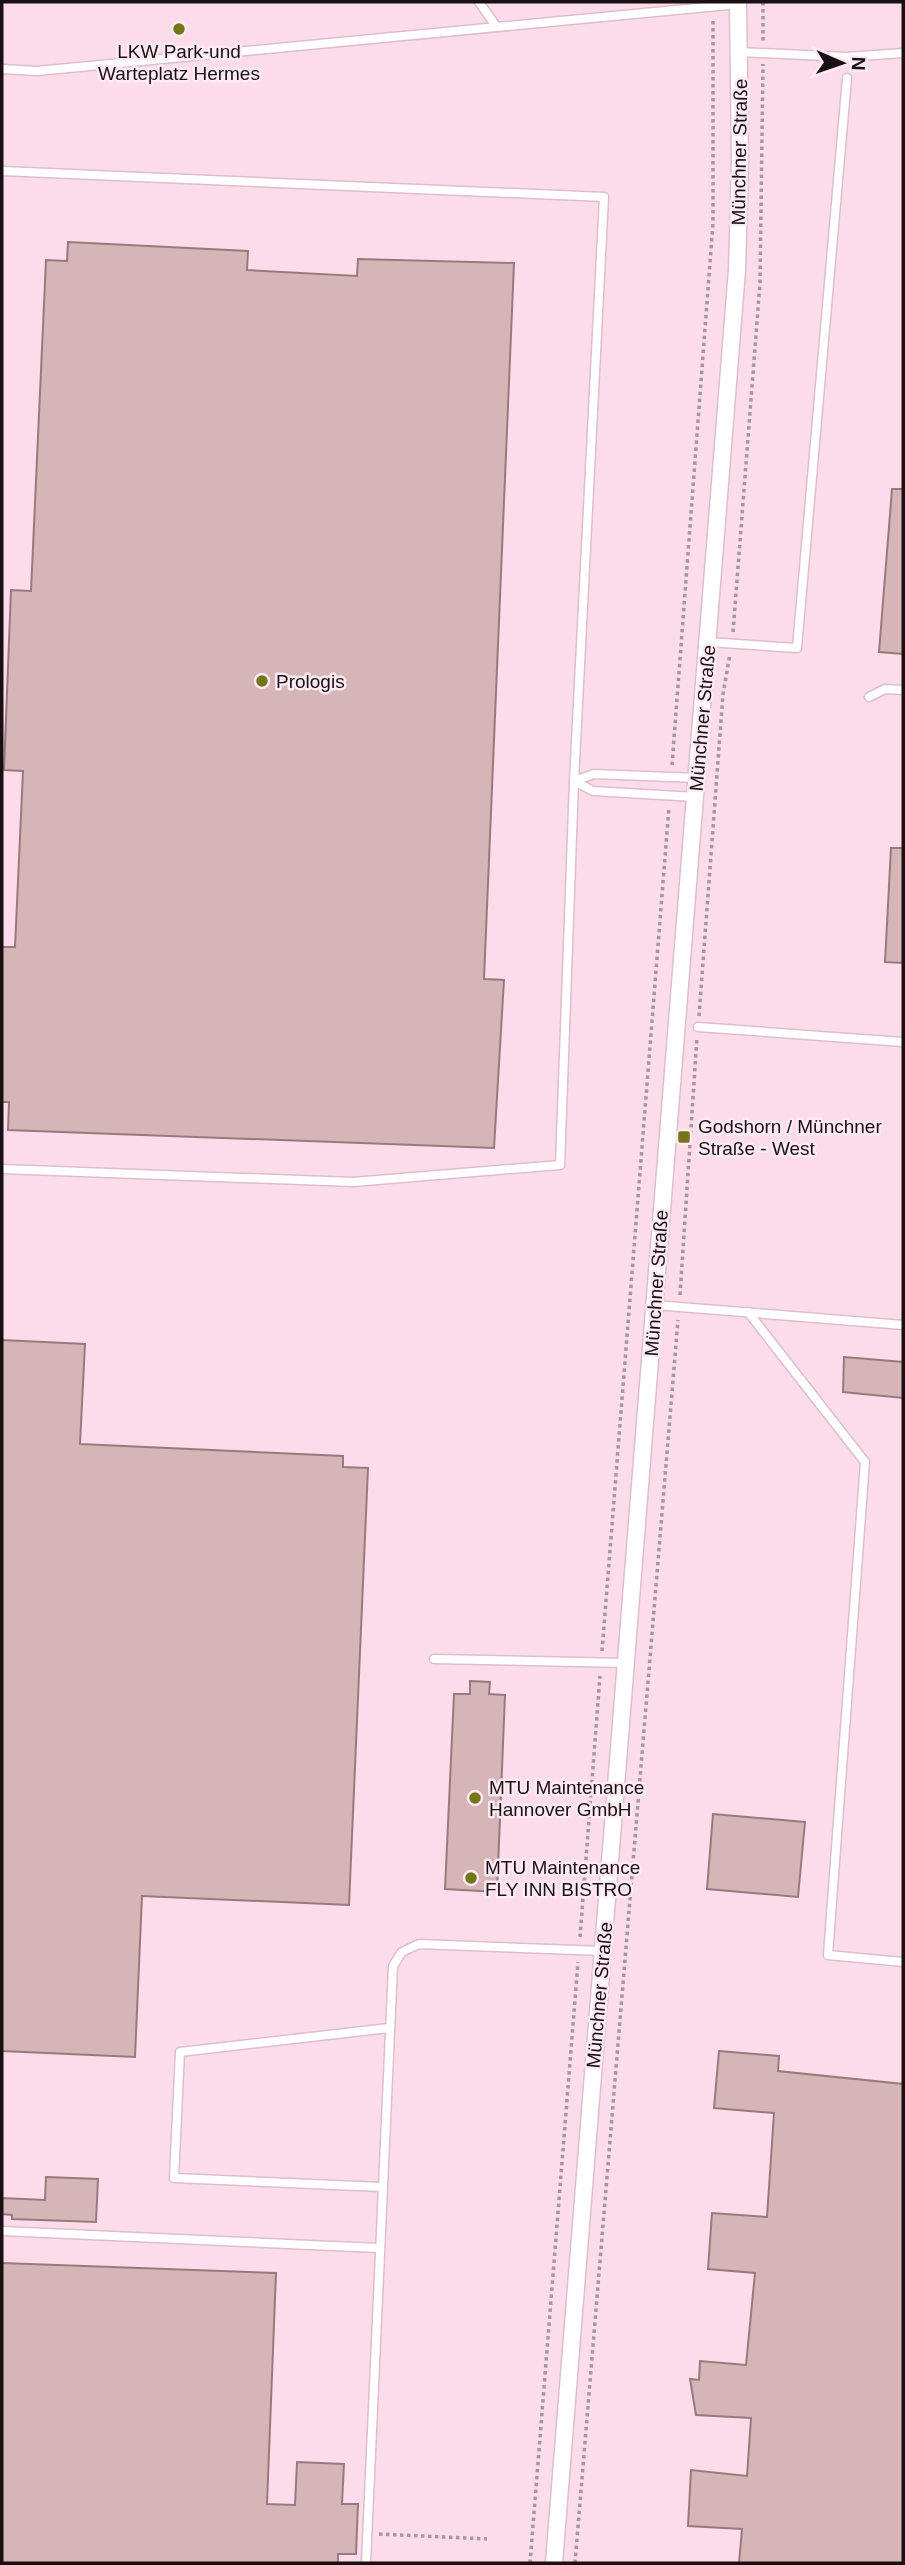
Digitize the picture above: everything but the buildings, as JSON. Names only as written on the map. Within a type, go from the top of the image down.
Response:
[{"type":"street","name":"Münchner Straße","points":[[554,2563],[737,270],[740,52],[738,3]]},
{"type":"lane","points":[[479,2],[486,6],[496,26]]},
{"type":"lane","points":[[2,69],[51,70],[738,3]]},
{"type":"lane","points":[[740,52],[846,57],[903,53]]},
{"type":"lane","points":[[708,642],[797,648],[846,78]]},
{"type":"lane","points":[[2,171],[604,197],[575,781],[560,1166],[353,1182],[2,1169]]},
{"type":"lane","points":[[869,697],[885,688],[903,690]]},
{"type":"lane","points":[[575,781],[594,774],[697,778]]},
{"type":"lane","points":[[575,781],[593,791],[695,797]]},
{"type":"lane","points":[[698,1027],[903,1042]]},
{"type":"lane","points":[[655,1305],[903,1325]]},
{"type":"lane","points":[[748,1312],[865,1462],[828,1955],[903,1962]]},
{"type":"lane","points":[[434,1659],[626,1663]]},
{"type":"lane","points":[[366,2563],[378,2248],[393,1966],[402,1952],[419,1944],[603,1951]]},
{"type":"lane","points":[[381,2187],[174,2178],[180,2052],[389,2028]]},
{"type":"lane","points":[[2,2231],[378,2248]]},
{"type":"path","points":[[575,2563],[679,1306],[723,694],[732,644],[760,283],[763,2]]},
{"type":"path","points":[[671,776],[713,223],[713,7]]},
{"type":"path","points":[[530,2563],[670,795]]},
{"type":"path","points":[[367,2533],[487,2539]]},
{"type":"shaded area","points":[[2,2],[903,2],[903,2563],[2,2563]]},
{"type":"place","name":"LKW Park-und Warteplatz Hermes","points":[[179,29]]},
{"type":"place","name":"Prologis","points":[[262,681]]},
{"type":"place","name":"Godshorn / Münchner Straße - West","points":[[684,1137]]},
{"type":"place","name":"MTU Maintenance Hannover GmbH","points":[[475,1798]]},
{"type":"place","name":"MTU Maintenance FLY INN BISTRO","points":[[471,1878]]}]
